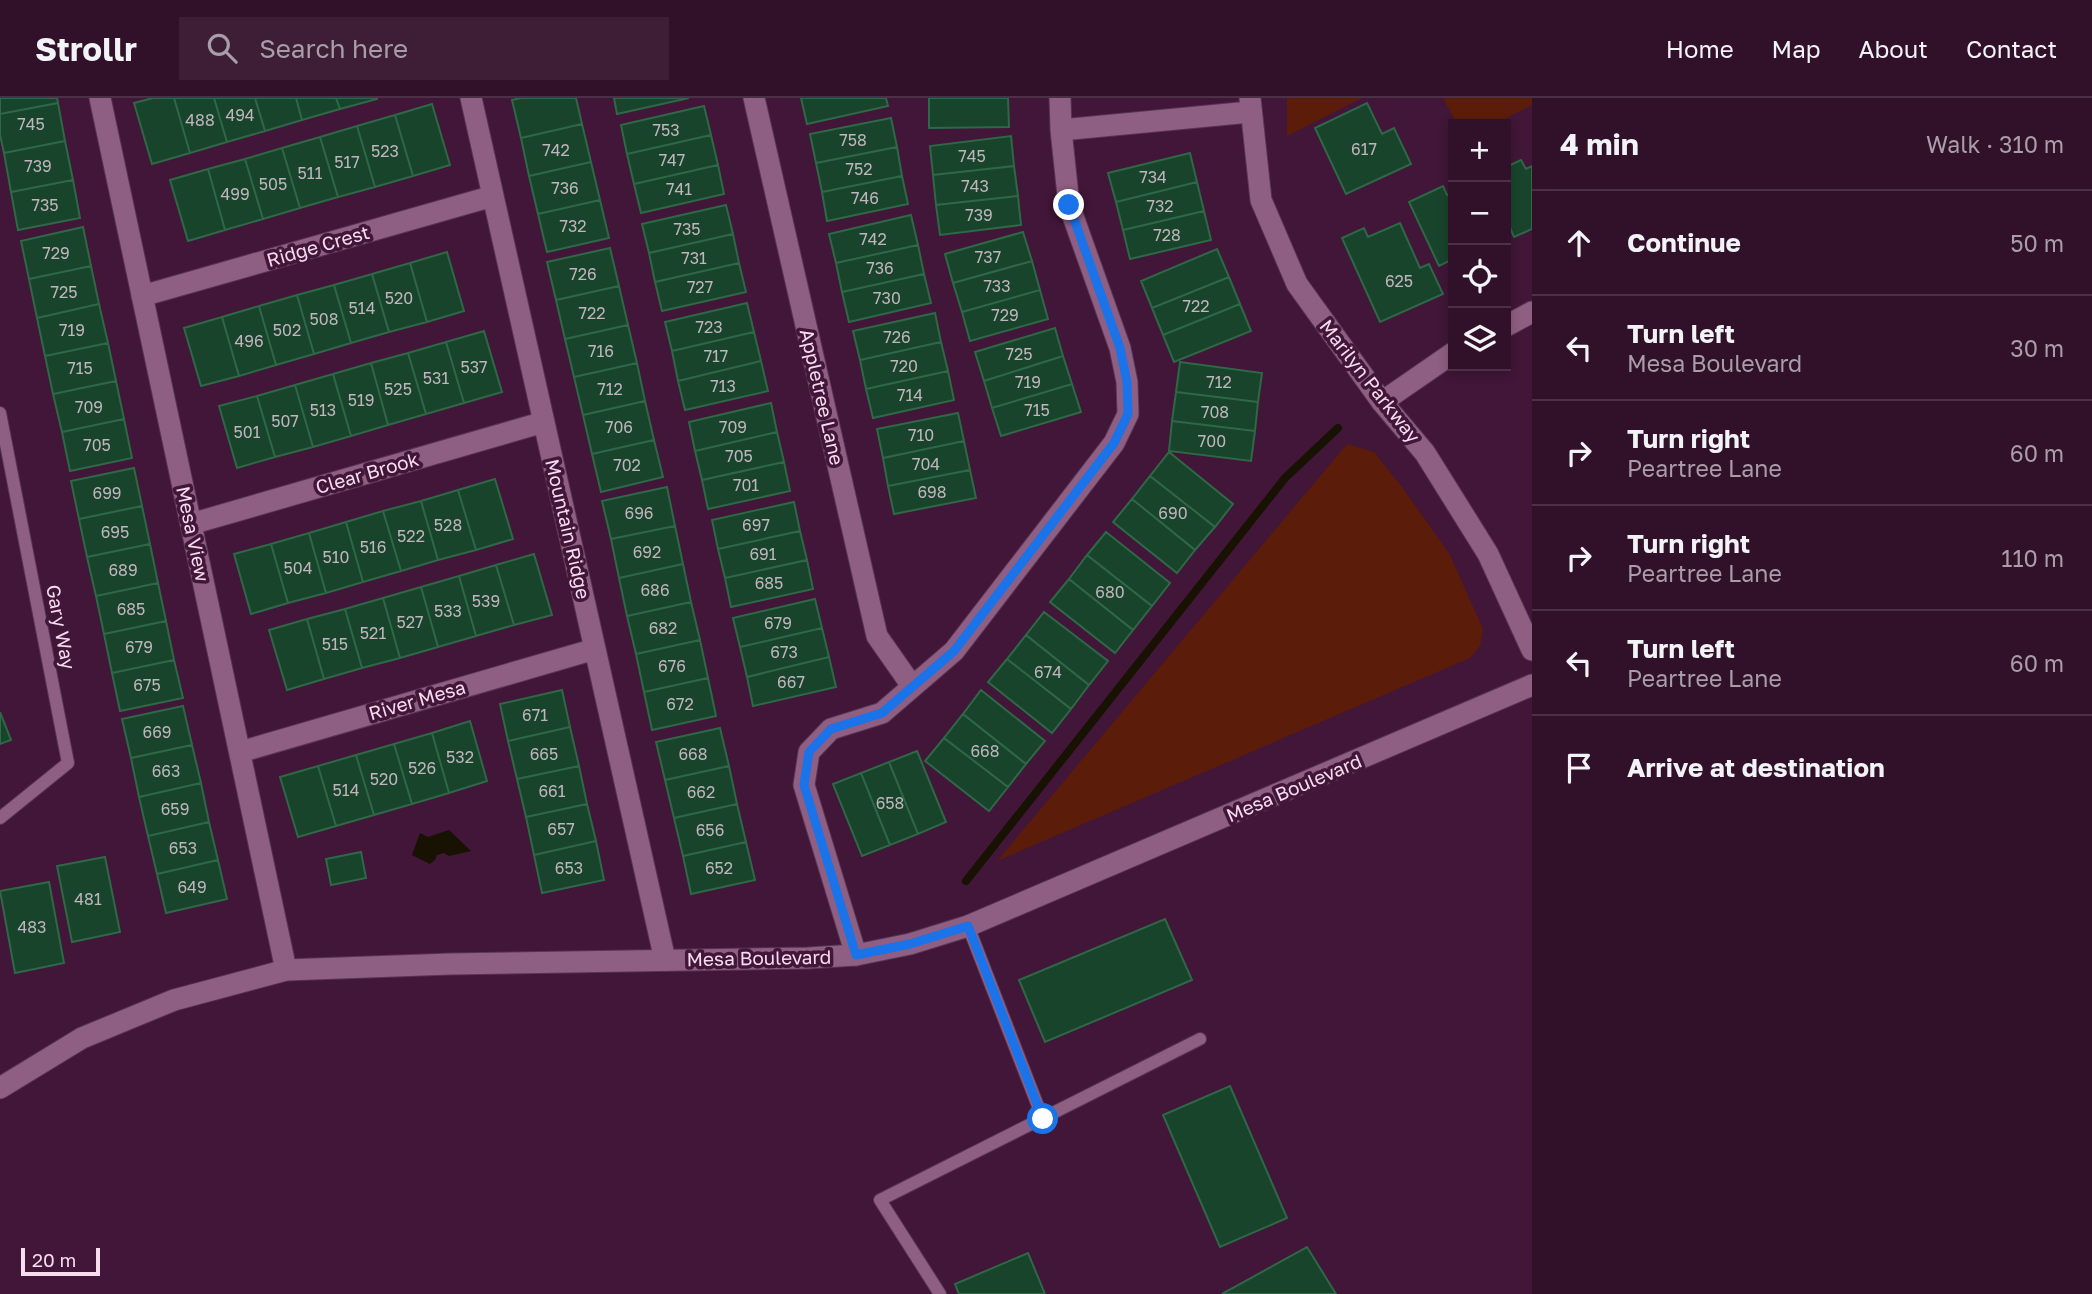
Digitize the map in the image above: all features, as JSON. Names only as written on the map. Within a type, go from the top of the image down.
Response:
[{"type":"street","name":"Mesa View","points":[[100,98],[286,970]]},
{"type":"street","name":"Mountain Ridge","points":[[471,98],[665,960]]},
{"type":"street","name":"Appletree Lane","points":[[754,98],[877,636],[912,687]]},
{"type":"street","points":[[856,955],[804,785],[809,752],[831,729],[882,713],[954,651],[1114,443],[1128,414],[1127,382],[1120,348],[1069,205],[1060,98]]},
{"type":"street","points":[[1061,130],[1250,105]]},
{"type":"street","name":"Marilyn Parkway","points":[[1250,105],[1261,200],[1297,284],[1382,402],[1425,453],[1488,554],[1532,650]]},
{"type":"street","name":"Ridge Crest","points":[[142,296],[493,196]]},
{"type":"street","points":[[1511,323],[1532,312]]},
{"type":"street","points":[[1382,402],[1448,356]]},
{"type":"street","name":"Clear Brook","points":[[191,524],[544,422]]},
{"type":"street","name":"River Mesa","points":[[240,752],[595,649]]},
{"type":"street","name":"Mesa Boulevard","points":[[0,1088],[82,1038],[174,1000],[286,970],[450,964],[808,958],[856,955],[910,944],[968,926],[1532,685]]},
{"type":"lane","name":"Gary Way","points":[[0,413],[68,763],[0,818]]},
{"type":"lane","points":[[968,926],[1043,1119]]},
{"type":"lane","points":[[940,1294],[880,1200],[1200,1040]]},
{"type":"shaded area","points":[[1287,98],[1362,98],[1287,136]]},
{"type":"shaded area","points":[[1443,98],[1532,98],[1532,105],[1505,119],[1454,119]]},
{"type":"shaded area","points":[[1347,444],[1374,452],[1450,555],[1483,629],[1480,646],[1470,658],[997,861]]},
{"type":"shaded area","points":[[449,830],[471,851],[449,856],[444,853],[437,855],[430,864],[412,855],[420,833],[428,837]]},
{"type":"building","points":[[0,98],[57,98],[58,103],[0,114]]},
{"type":"building","points":[[153,98],[174,98],[190,153],[152,164],[134,103]]},
{"type":"building","points":[[174,98],[214,98],[227,142],[190,153]]},
{"type":"building","points":[[214,98],[255,98],[265,131],[227,142]]},
{"type":"building","points":[[255,98],[296,98],[302,120],[265,131]]},
{"type":"building","points":[[296,98],[336,98],[340,109],[302,120]]},
{"type":"building","points":[[336,98],[377,98],[377,99],[340,109]]},
{"type":"building","points":[[576,98],[582,124],[521,138],[512,100]]},
{"type":"building","points":[[614,98],[689,98],[617,114]]},
{"type":"building","points":[[801,98],[886,98],[888,106],[807,124]]},
{"type":"building","points":[[929,98],[1008,98],[1009,127],[929,128]]},
{"type":"building","points":[[58,103],[65,141],[4,153],[0,135],[0,114]]},
{"type":"building","points":[[1367,103],[1382,134],[1394,128],[1411,164],[1346,194],[1315,128]]},
{"type":"building","points":[[432,104],[450,165],[413,176],[395,115]]},
{"type":"building","points":[[704,106],[711,135],[627,154],[621,125]]},
{"type":"building","points":[[395,115],[413,176],[375,187],[357,126]]},
{"type":"building","points":[[891,118],[897,147],[816,163],[810,134]]},
{"type":"building","points":[[582,124],[591,162],[529,176],[521,138]]},
{"type":"building","points":[[357,126],[375,187],[338,197],[320,137]]},
{"type":"building","points":[[711,135],[718,165],[634,184],[627,154]]},
{"type":"building","points":[[1011,136],[1014,166],[933,175],[930,146]]},
{"type":"building","points":[[320,137],[338,197],[300,208],[282,148]]},
{"type":"building","points":[[65,141],[73,180],[11,192],[4,153]]},
{"type":"building","points":[[897,147],[902,176],[822,192],[816,163]]},
{"type":"building","points":[[282,148],[300,208],[263,219],[245,159]]},
{"type":"building","points":[[1190,153],[1197,182],[1116,202],[1108,173]]},
{"type":"building","points":[[245,159],[263,219],[225,230],[208,169]]},
{"type":"building","points":[[1521,160],[1526,169],[1532,166],[1532,229],[1514,237],[1511,230],[1511,165]]},
{"type":"building","points":[[591,162],[600,200],[538,214],[529,176]]},
{"type":"building","points":[[718,165],[724,194],[641,213],[634,184]]},
{"type":"building","points":[[1014,166],[1018,196],[936,205],[933,175]]},
{"type":"building","points":[[208,169],[225,230],[188,241],[170,180]]},
{"type":"building","points":[[902,176],[908,204],[827,221],[822,192]]},
{"type":"building","points":[[73,180],[80,218],[18,230],[11,192]]},
{"type":"building","points":[[1197,182],[1204,211],[1123,230],[1116,202]]},
{"type":"building","points":[[1443,186],[1448,194],[1448,262],[1439,266],[1409,202]]},
{"type":"building","points":[[1018,196],[1021,225],[940,235],[936,205]]},
{"type":"building","points":[[600,200],[609,238],[547,252],[538,214]]},
{"type":"building","points":[[726,205],[733,234],[649,253],[642,224]]},
{"type":"building","points":[[1204,211],[1211,240],[1130,259],[1123,230]]},
{"type":"building","points":[[911,215],[918,245],[836,263],[829,234]]},
{"type":"building","points":[[1400,223],[1420,268],[1429,264],[1443,294],[1380,322],[1342,238],[1364,228],[1368,237]]},
{"type":"building","points":[[83,227],[91,266],[29,279],[21,241]]},
{"type":"building","points":[[1023,232],[1032,261],[953,283],[945,254]]},
{"type":"building","points":[[733,234],[739,263],[655,282],[649,253]]},
{"type":"building","points":[[918,245],[924,274],[842,292],[836,263]]},
{"type":"building","points":[[610,248],[619,286],[556,300],[547,262]]},
{"type":"building","points":[[1217,249],[1229,277],[1152,308],[1141,281]]},
{"type":"building","points":[[447,252],[464,311],[427,322],[410,263]]},
{"type":"building","points":[[1032,261],[1040,290],[962,312],[953,283]]},
{"type":"building","points":[[410,263],[427,322],[389,332],[372,274]]},
{"type":"building","points":[[739,263],[746,292],[662,311],[655,282]]},
{"type":"building","points":[[91,266],[99,304],[37,318],[29,279]]},
{"type":"building","points":[[372,274],[389,332],[351,343],[334,285]]},
{"type":"building","points":[[924,274],[931,303],[849,322],[842,292]]},
{"type":"building","points":[[1229,277],[1240,304],[1163,335],[1152,308]]},
{"type":"building","points":[[334,285],[351,343],[314,354],[297,295]]},
{"type":"building","points":[[619,286],[628,325],[565,339],[556,300]]},
{"type":"building","points":[[1040,290],[1048,319],[970,341],[962,312]]},
{"type":"building","points":[[297,295],[314,354],[276,365],[259,306]]},
{"type":"building","points":[[747,303],[754,332],[672,351],[665,322]]},
{"type":"building","points":[[99,304],[108,343],[45,356],[37,318]]},
{"type":"building","points":[[1240,304],[1251,331],[1174,362],[1163,335]]},
{"type":"building","points":[[259,306],[276,365],[239,376],[222,317]]},
{"type":"building","points":[[935,313],[941,342],[860,360],[853,331]]},
{"type":"building","points":[[222,317],[239,376],[201,386],[184,328]]},
{"type":"building","points":[[628,325],[637,363],[574,377],[565,339]]},
{"type":"building","points":[[1055,328],[1063,356],[984,381],[975,352]]},
{"type":"building","points":[[484,331],[502,392],[464,403],[446,342]]},
{"type":"building","points":[[754,332],[761,361],[678,381],[672,351]]},
{"type":"building","points":[[446,342],[464,403],[426,414],[408,353]]},
{"type":"building","points":[[941,342],[948,371],[866,389],[860,360]]},
{"type":"building","points":[[108,343],[116,381],[53,394],[45,356]]},
{"type":"building","points":[[408,353],[426,414],[388,425],[371,363]]},
{"type":"building","points":[[1063,356],[1072,384],[992,408],[984,381]]},
{"type":"building","points":[[761,361],[768,391],[685,410],[678,381]]},
{"type":"building","points":[[1180,362],[1262,373],[1258,402],[1176,392]]},
{"type":"building","points":[[371,363],[388,425],[351,436],[333,374]]},
{"type":"building","points":[[637,363],[645,401],[583,415],[574,377]]},
{"type":"building","points":[[948,371],[954,400],[873,418],[866,389]]},
{"type":"building","points":[[333,374],[351,436],[313,447],[295,385]]},
{"type":"building","points":[[116,381],[124,419],[62,432],[53,394]]},
{"type":"building","points":[[1072,384],[1081,412],[1001,436],[992,408]]},
{"type":"building","points":[[295,385],[313,447],[275,457],[257,396]]},
{"type":"building","points":[[1176,392],[1258,402],[1255,431],[1172,421]]},
{"type":"building","points":[[257,396],[275,457],[237,468],[219,406]]},
{"type":"building","points":[[645,401],[654,440],[592,454],[583,415]]},
{"type":"building","points":[[771,403],[777,432],[695,451],[689,422]]},
{"type":"building","points":[[958,413],[964,441],[883,458],[877,429]]},
{"type":"building","points":[[124,419],[132,458],[70,471],[62,432]]},
{"type":"building","points":[[1172,421],[1255,431],[1251,461],[1169,451]]},
{"type":"building","points":[[777,432],[784,462],[702,480],[695,451]]},
{"type":"building","points":[[654,440],[663,477],[601,492],[592,454]]},
{"type":"building","points":[[964,441],[970,470],[888,486],[883,458]]},
{"type":"building","points":[[1169,452],[1233,504],[1215,527],[1150,476]]},
{"type":"building","points":[[784,462],[790,491],[708,509],[702,480]]},
{"type":"building","points":[[134,468],[142,506],[79,519],[71,481]]},
{"type":"building","points":[[970,470],[976,498],[894,514],[888,486]]},
{"type":"building","points":[[1150,476],[1215,527],[1195,550],[1132,499]]},
{"type":"building","points":[[495,479],[513,539],[476,550],[458,490]]},
{"type":"building","points":[[667,487],[675,526],[611,539],[602,501]]},
{"type":"building","points":[[458,490],[476,550],[438,560],[421,501]]},
{"type":"building","points":[[1132,499],[1195,550],[1177,573],[1113,522]]},
{"type":"building","points":[[421,501],[438,560],[401,571],[383,511]]},
{"type":"building","points":[[794,502],[800,531],[718,549],[712,520]]},
{"type":"building","points":[[142,506],[150,544],[87,557],[79,519]]},
{"type":"building","points":[[383,511],[401,571],[363,582],[346,522]]},
{"type":"building","points":[[346,522],[363,582],[326,593],[309,533]]},
{"type":"building","points":[[675,526],[683,564],[619,578],[611,539]]},
{"type":"building","points":[[800,531],[807,560],[725,578],[718,549]]},
{"type":"building","points":[[1106,532],[1170,583],[1152,606],[1087,555]]},
{"type":"building","points":[[309,533],[326,593],[288,603],[271,544]]},
{"type":"building","points":[[150,544],[158,583],[96,596],[87,557]]},
{"type":"building","points":[[271,544],[288,603],[251,614],[234,554]]},
{"type":"building","points":[[534,554],[552,615],[514,625],[496,565]]},
{"type":"building","points":[[1087,555],[1152,606],[1133,630],[1069,579]]},
{"type":"building","points":[[807,560],[813,589],[731,607],[725,578]]},
{"type":"building","points":[[683,564],[691,602],[627,616],[619,578]]},
{"type":"building","points":[[496,565],[514,625],[476,636],[459,576]]},
{"type":"building","points":[[459,576],[476,636],[438,647],[421,587]]},
{"type":"building","points":[[1069,579],[1133,630],[1115,653],[1050,602]]},
{"type":"building","points":[[158,583],[166,621],[104,634],[96,596]]},
{"type":"building","points":[[421,587],[438,647],[400,658],[383,598]]},
{"type":"building","points":[[383,598],[400,658],[362,668],[345,609]]},
{"type":"building","points":[[815,599],[822,628],[740,647],[733,618]]},
{"type":"building","points":[[691,602],[700,640],[636,654],[627,616]]},
{"type":"building","points":[[345,609],[362,668],[324,679],[307,619]]},
{"type":"building","points":[[1044,612],[1108,661],[1089,685],[1026,635]]},
{"type":"building","points":[[307,619],[324,679],[287,690],[269,630]]},
{"type":"building","points":[[166,621],[174,660],[112,673],[104,634]]},
{"type":"building","points":[[822,628],[829,657],[747,677],[740,647]]},
{"type":"building","points":[[1026,635],[1089,685],[1071,709],[1007,659]]},
{"type":"building","points":[[700,640],[708,678],[644,692],[636,654]]},
{"type":"building","points":[[829,657],[836,687],[753,706],[747,677]]},
{"type":"building","points":[[1007,659],[1071,709],[1052,733],[988,682]]},
{"type":"building","points":[[174,660],[183,698],[120,711],[112,673]]},
{"type":"building","points":[[708,678],[716,716],[652,730],[644,692]]},
{"type":"building","points":[[562,690],[570,727],[508,741],[500,704]]},
{"type":"building","points":[[981,690],[1045,741],[1026,764],[963,714]]},
{"type":"building","points":[[183,706],[192,745],[131,758],[122,719]]},
{"type":"building","points":[[0,712],[11,740],[0,744]]},
{"type":"building","points":[[963,714],[1026,764],[1008,787],[944,738]]},
{"type":"building","points":[[470,721],[487,781],[449,793],[432,733]]},
{"type":"building","points":[[570,727],[579,766],[517,779],[508,741]]},
{"type":"building","points":[[720,728],[729,766],[665,780],[656,742]]},
{"type":"building","points":[[432,733],[449,793],[412,804],[394,744]]},
{"type":"building","points":[[944,738],[1008,787],[989,811],[925,761]]},
{"type":"building","points":[[394,744],[412,804],[374,815],[356,755]]},
{"type":"building","points":[[192,745],[201,783],[139,797],[131,758]]},
{"type":"building","points":[[917,751],[946,822],[918,834],[889,762]]},
{"type":"building","points":[[356,755],[374,815],[336,826],[318,766]]},
{"type":"building","points":[[889,762],[918,834],[890,845],[861,773]]},
{"type":"building","points":[[318,766],[336,826],[298,837],[280,777]]},
{"type":"building","points":[[579,766],[587,804],[526,817],[517,779]]},
{"type":"building","points":[[729,766],[737,804],[674,818],[665,780]]},
{"type":"building","points":[[861,773],[890,845],[862,856],[833,784]]},
{"type":"building","points":[[201,783],[209,822],[148,836],[139,797]]},
{"type":"building","points":[[587,804],[596,841],[534,855],[526,817]]},
{"type":"building","points":[[737,804],[746,842],[683,856],[674,818]]},
{"type":"building","points":[[209,822],[218,860],[157,874],[148,836]]},
{"type":"building","points":[[596,841],[604,880],[542,893],[534,855]]},
{"type":"building","points":[[746,842],[755,880],[691,894],[683,856]]},
{"type":"building","points":[[361,852],[366,878],[331,885],[326,859]]},
{"type":"building","points":[[105,857],[120,932],[72,942],[57,866]]},
{"type":"building","points":[[218,860],[227,899],[166,913],[157,874]]},
{"type":"building","points":[[49,882],[64,963],[15,973],[0,891]]},
{"type":"building","points":[[1165,919],[1192,980],[1045,1042],[1019,980]]},
{"type":"building","points":[[1230,1086],[1287,1218],[1220,1247],[1163,1115]]},
{"type":"building","points":[[1307,1247],[1336,1294],[1222,1294]]},
{"type":"building","points":[[1028,1253],[1045,1294],[959,1294],[955,1284]]},
{"type":"waterway","points":[[966,881],[1285,478],[1338,428]]},
{"type":"route","points":[[1043,1119],[968,926],[910,944],[856,955],[804,785],[809,752],[831,729],[882,713],[954,651],[1114,443],[1128,414],[1127,382],[1120,348],[1069,205]]}]
